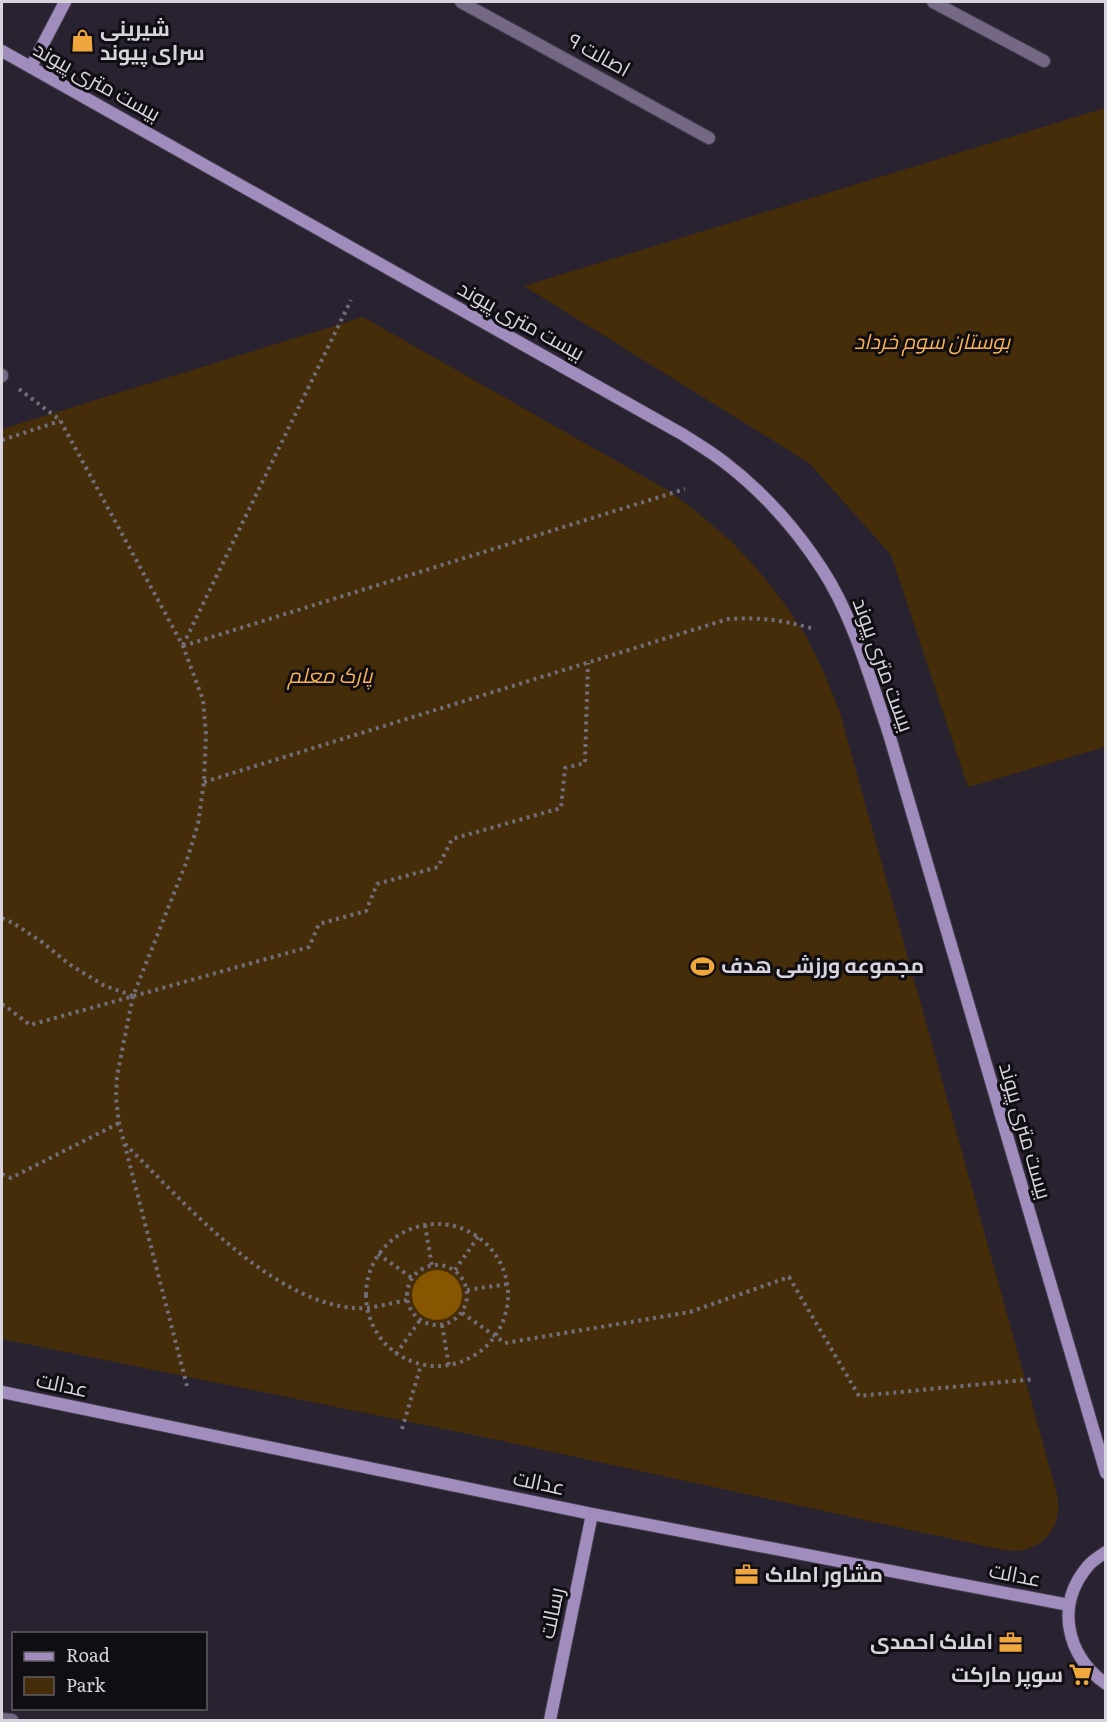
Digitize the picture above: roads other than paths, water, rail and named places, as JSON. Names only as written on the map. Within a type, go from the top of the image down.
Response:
[{"type":"street","points":[[31,67],[65,2]]},
{"type":"street","points":[[933,2],[1044,61]]},
{"type":"street","name":"اصالت ۹","points":[[467,3],[709,138]]},
{"type":"street","name":"بیست متری پیوند","points":[[2,51],[682,434],[725,462],[762,496],[798,536],[823,570],[842,606],[868,669],[1106,1473]]},
{"type":"street","name":"عدالت","points":[[2,1392],[592,1514],[1069,1605]]},
{"type":"street","name":"رسالت","points":[[550,1720],[592,1514]]},
{"type":"street","points":[[1106,1552],[1088,1565],[1076,1584],[1069,1605],[1069,1628],[1075,1649],[1087,1668],[1106,1683]]},
{"type":"street","points":[[2,1719],[12,1720]]},
{"type":"place","name":"شیرینی سرای پیوند","points":[[82,41]]},
{"type":"place","name":"مجموعه ورزشی هدف","points":[[703,966]]},
{"type":"place","name":"مشاور املاک","points":[[747,1575]]},
{"type":"place","name":"املاک احمدی","points":[[1011,1642]]},
{"type":"place","name":"سوپر مارکت","points":[[1081,1675]]},
{"type":"park label","name":"بوستان سوم خرداد","points":[[932,342]]},
{"type":"park label","name":"پارک معلم","points":[[330,676]]}]
